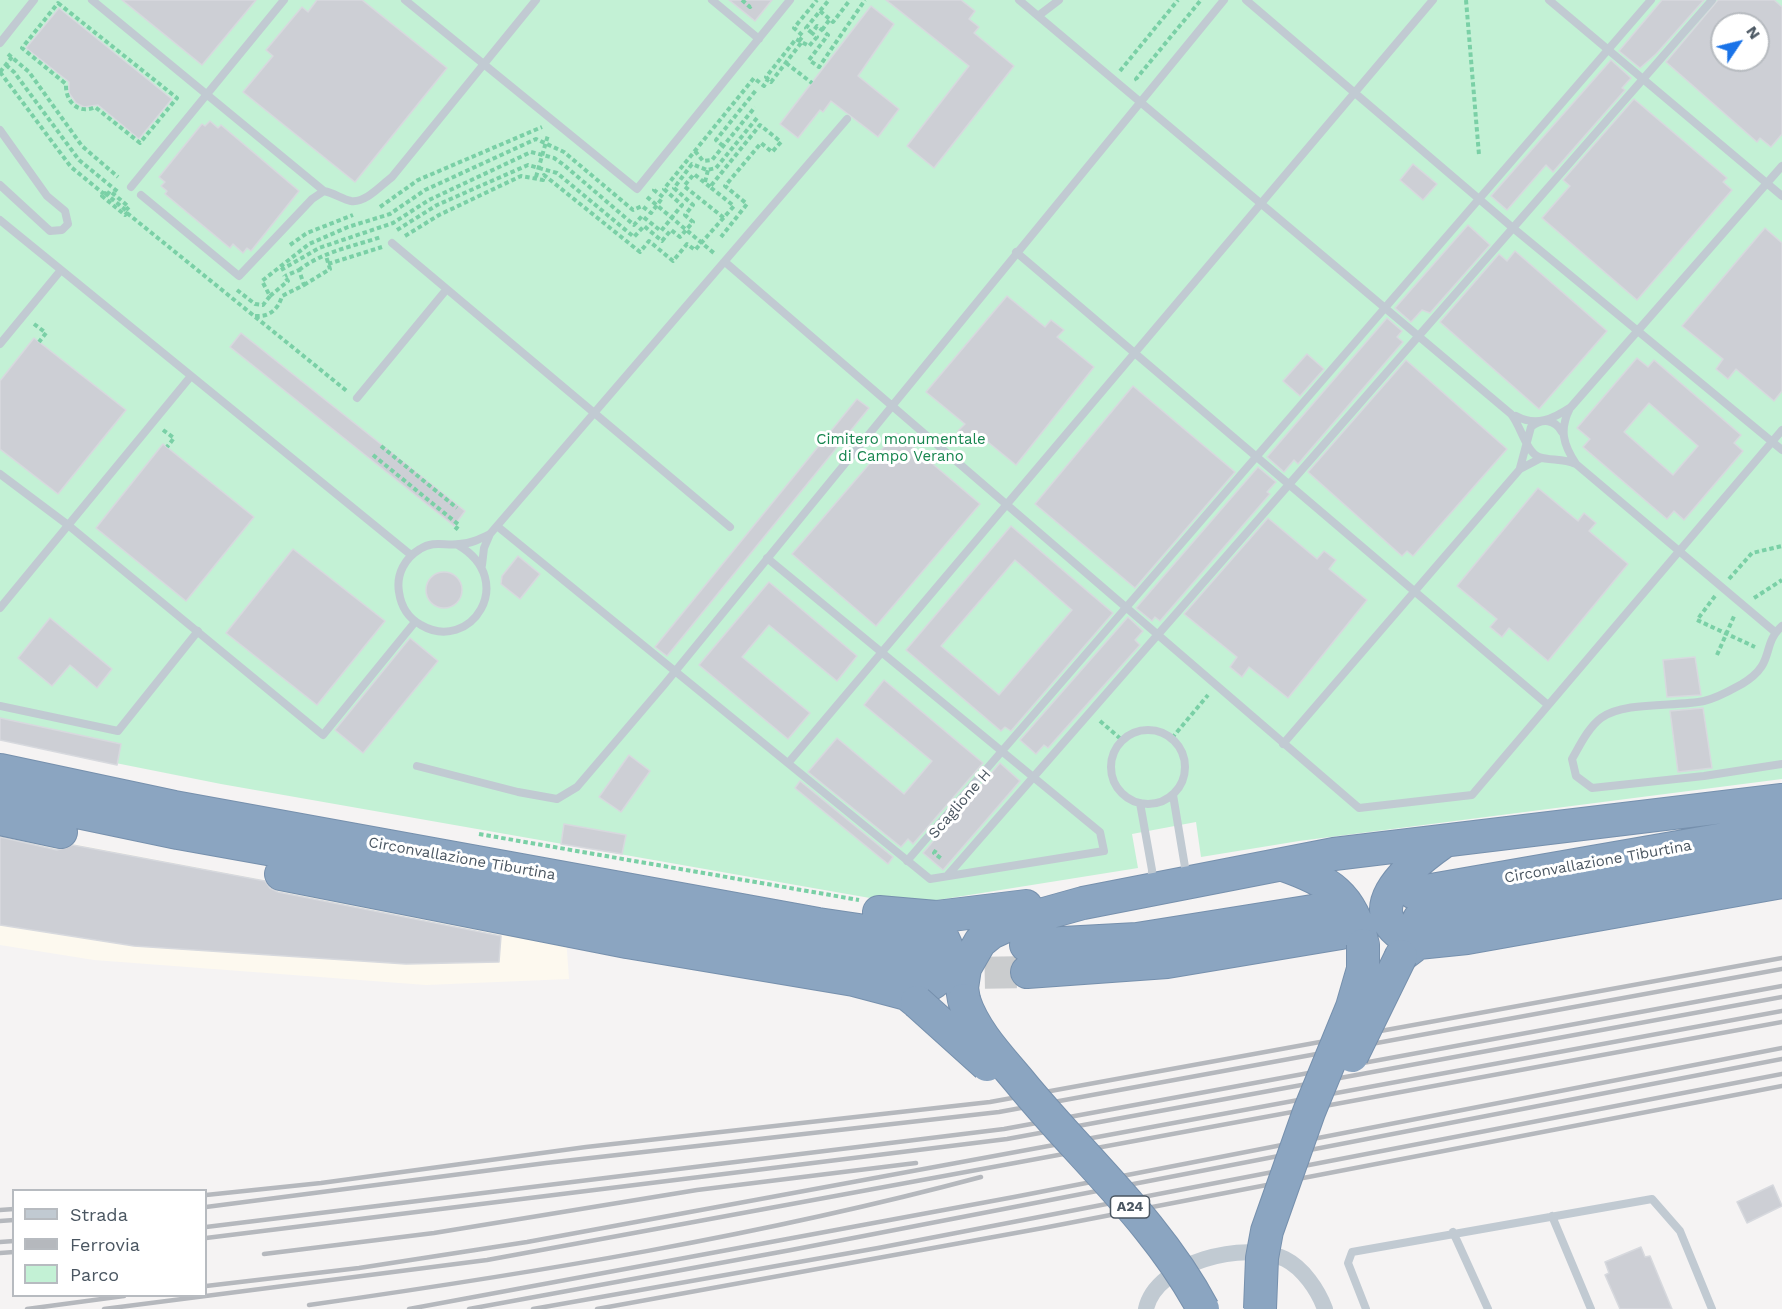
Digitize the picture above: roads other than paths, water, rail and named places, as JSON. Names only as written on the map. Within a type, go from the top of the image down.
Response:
[{"type":"highway","name":"Circonvallazione Tiburtina","points":[[0,770],[174,807],[390,846],[474,850],[606,864],[897,916],[924,941]]},
{"type":"highway","name":"Circonvallazione Tiburtina","points":[[0,796],[114,821],[464,885],[924,941]]},
{"type":"highway","points":[[1045,1113],[978,1029],[964,1000],[962,988],[965,968],[980,942],[991,933],[1015,922],[1083,903],[1151,888],[1334,854],[1442,843],[1782,800]]},
{"type":"highway","points":[[0,819],[627,942],[854,980],[912,998],[1012,1088],[1045,1113]]},
{"type":"highway","name":"Circonvallazione Tiburtina","points":[[1413,928],[1782,829]]},
{"type":"highway","points":[[1413,928],[1404,937],[1392,925],[1388,914],[1388,897],[1408,869],[1442,843]]},
{"type":"highway","name":"Circonvallazione Tiburtina","points":[[1413,928],[1782,855]]},
{"type":"highway","points":[[1027,959],[1167,962],[1343,929],[1354,915],[1337,891],[1315,877],[1283,865]]},
{"type":"highway","points":[[1714,870],[1782,866]]},
{"type":"highway","points":[[1413,928],[1467,938],[1782,882]]},
{"type":"highway","points":[[464,885],[627,942]]},
{"type":"highway","points":[[924,941],[1039,904],[1083,903]]},
{"type":"highway","points":[[912,998],[938,979],[947,963],[947,942],[937,928],[924,941]]},
{"type":"highway","points":[[1297,1150],[1342,1077],[1413,928]]},
{"type":"highway","points":[[1260,1309],[1260,1276],[1267,1231],[1309,1112],[1360,982],[1364,963],[1343,929]]},
{"type":"highway","name":"A24","points":[[1045,1113],[1160,1241],[1203,1309]]},
{"type":"street","points":[[1146,1309],[1151,1293],[1183,1269],[1211,1257],[1248,1252],[1274,1255],[1292,1263],[1316,1291],[1324,1309]]},
{"type":"lane","points":[[2,47],[34,0]]},
{"type":"lane","points":[[92,0],[324,191],[336,193],[350,201],[358,200],[392,177],[536,0]]},
{"type":"lane","points":[[131,187],[284,0]]},
{"type":"lane","points":[[405,0],[637,189],[790,0]]},
{"type":"lane","points":[[711,0],[759,39]]},
{"type":"lane","points":[[1019,0],[1141,100],[1512,414],[1524,421],[1556,424],[1576,464]]},
{"type":"lane","points":[[1038,16],[1059,0]]},
{"type":"lane","points":[[417,766],[518,792],[557,799],[577,787],[676,670],[1224,0]]},
{"type":"lane","points":[[1246,0],[1513,228],[1782,450]]},
{"type":"lane","points":[[789,762],[1433,0]]},
{"type":"lane","points":[[1549,0],[1782,196]]},
{"type":"lane","points":[[907,861],[1651,0]]},
{"type":"lane","points":[[947,876],[1712,0]]},
{"type":"lane","points":[[490,534],[458,545],[432,543],[411,555],[404,565],[398,589],[400,601],[415,622],[435,631],[446,631],[457,629],[476,617],[486,598],[487,587],[482,565],[484,548],[490,534],[847,119]]},
{"type":"lane","points":[[0,130],[47,196],[65,211],[68,224],[62,230],[50,231],[0,185]]},
{"type":"lane","points":[[1520,469],[1531,428],[1571,407],[1782,166]]},
{"type":"lane","points":[[141,195],[239,276],[312,199],[324,191]]},
{"type":"lane","points":[[0,220],[411,555]]},
{"type":"lane","points":[[392,243],[730,527]]},
{"type":"lane","points":[[1016,252],[1548,705]]},
{"type":"lane","points":[[725,262],[1359,808],[1472,795],[1782,430]]},
{"type":"lane","points":[[0,344],[61,270]]},
{"type":"lane","points":[[357,398],[446,290]]},
{"type":"lane","points":[[0,608],[191,376]]},
{"type":"lane","points":[[1551,457],[1560,452],[1571,407]]},
{"type":"lane","points":[[1512,414],[1520,425],[1527,445],[1536,456],[1541,458]]},
{"type":"lane","points":[[1283,744],[1520,469],[1541,458],[1551,457],[1576,464],[1742,604],[1778,629],[1766,662],[1754,676],[1705,701],[1617,711],[1601,718],[1586,735],[1572,759],[1576,776],[1592,788],[1704,776],[1782,764]]},
{"type":"lane","points":[[0,474],[68,525],[323,735],[415,622]]},
{"type":"lane","points":[[497,526],[930,879],[1104,851],[1100,832],[767,558]]},
{"type":"lane","points":[[458,545],[472,553],[482,565]]},
{"type":"lane","points":[[0,706],[118,731],[198,631]]},
{"type":"lane","points":[[1147,729],[1160,731],[1172,738],[1181,748],[1185,760],[1185,773],[1181,785],[1173,795],[1163,802],[1140,804],[1120,792],[1111,771],[1111,760],[1122,740],[1133,732],[1147,729]]},
{"type":"lane","points":[[1173,795],[1185,867],[1192,881]]},
{"type":"lane","points":[[1140,804],[1152,870],[1151,888]]},
{"type":"lane","points":[[1366,1309],[1348,1263],[1352,1252],[1453,1232],[1652,1199],[1680,1231],[1712,1309]]},
{"type":"lane","points":[[1552,1216],[1591,1309]]},
{"type":"lane","points":[[1453,1232],[1488,1309]]},
{"type":"tunnel","points":[[937,968],[974,973],[1027,972]]},
{"type":"railway","points":[[207,1195],[321,1183],[586,1147],[990,1102],[1782,958]]},
{"type":"railway","points":[[207,1207],[546,1163],[999,1112],[1782,969]]},
{"type":"railway","points":[[207,1227],[1004,1129],[1782,986]]},
{"type":"railway","points":[[207,1238],[1007,1139],[1782,997]]},
{"type":"railway","points":[[207,1286],[359,1268],[527,1242],[1782,1011]]},
{"type":"railway","points":[[207,1296],[487,1260],[1782,1022]]},
{"type":"railway","points":[[409,1309],[1014,1197],[1782,1048]]},
{"type":"railway","points":[[469,1309],[791,1250],[1782,1059]]},
{"type":"railway","points":[[533,1309],[878,1248],[1782,1074]]},
{"type":"railway","points":[[597,1309],[1043,1228],[1782,1086]]},
{"type":"railway","points":[[264,1254],[434,1233],[697,1190],[916,1163]]},
{"type":"railway","points":[[309,1305],[478,1280],[731,1235],[981,1177]]},
{"type":"railway","points":[[0,1210],[12,1209]]},
{"type":"railway","points":[[0,1221],[12,1220]]},
{"type":"railway","points":[[0,1242],[12,1241]]},
{"type":"railway","points":[[0,1253],[12,1252]]},
{"type":"railway","points":[[27,1309],[117,1297]]},
{"type":"railway","points":[[104,1309],[198,1297]]},
{"type":"park label","name":"Cimitero monumentale di Campo Verano","points":[[901,448]]}]
